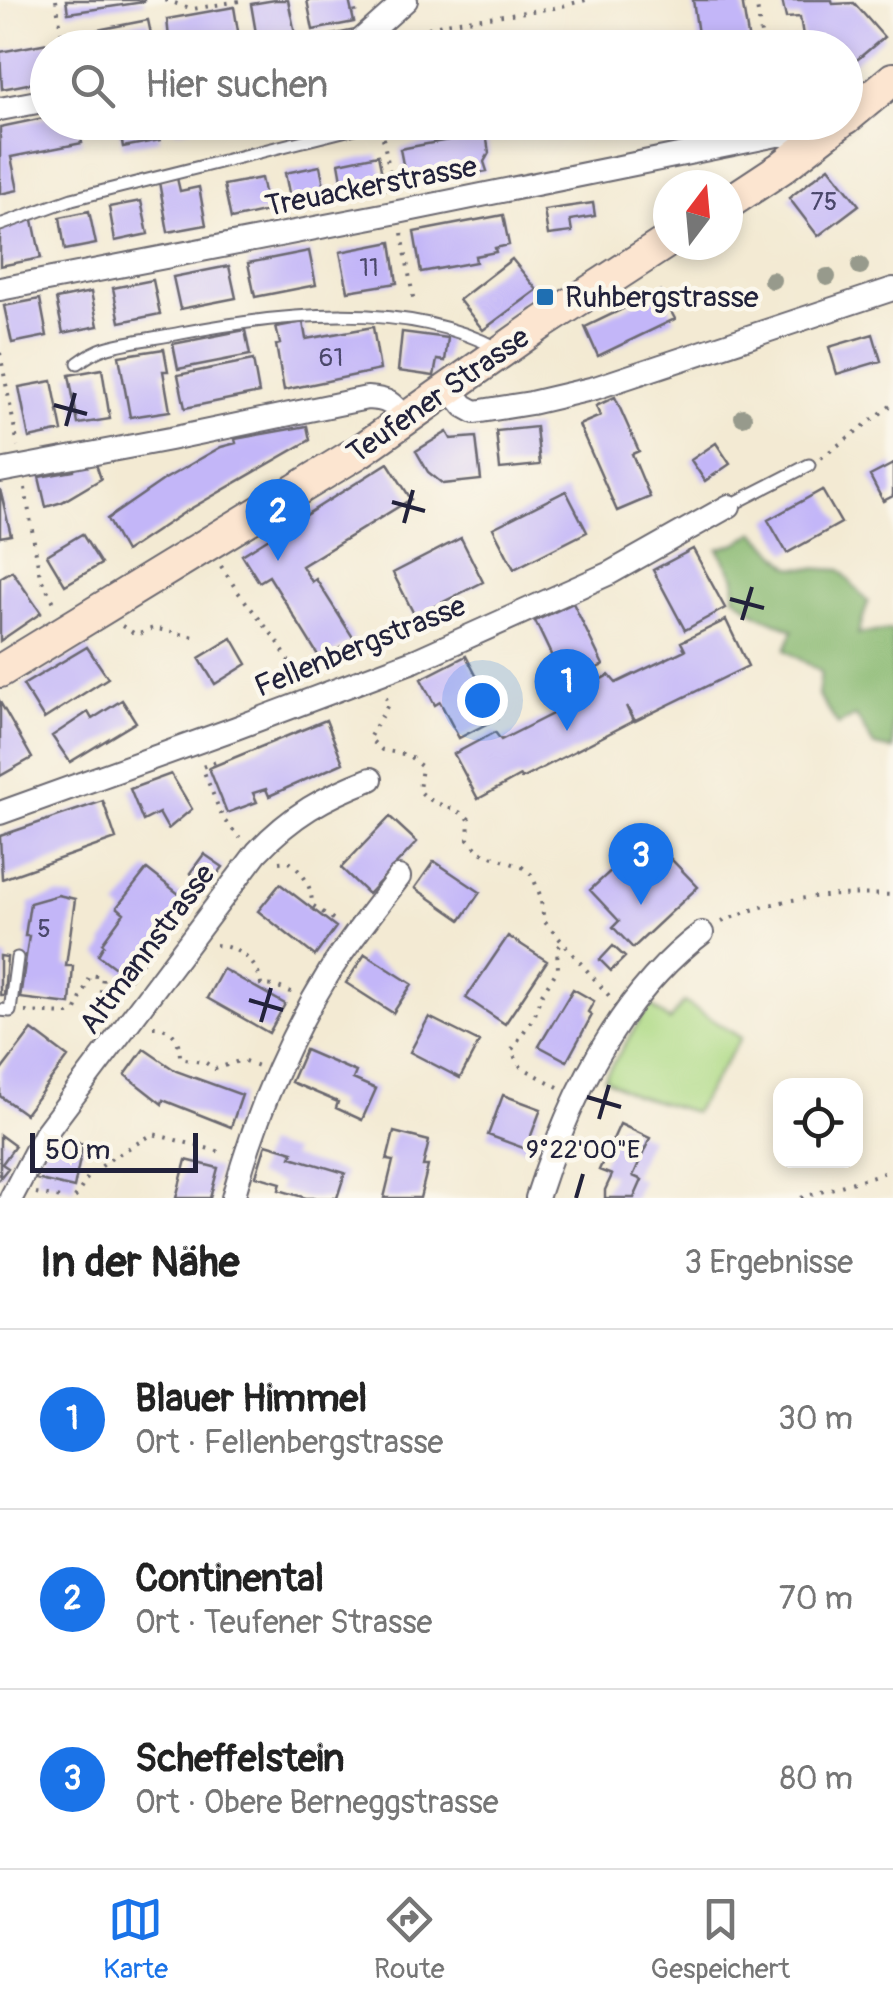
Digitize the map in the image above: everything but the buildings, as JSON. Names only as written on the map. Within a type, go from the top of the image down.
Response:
[{"type":"main road","points":[[863,104],[893,79]]},
{"type":"main road","points":[[743,193],[817,140]]},
{"type":"main road","name":"Teufener Strasse","points":[[0,671],[311,482],[653,251]]},
{"type":"street","points":[[375,30],[406,0]]},
{"type":"street","points":[[0,109],[30,103]]},
{"type":"street","name":"Treuackerstrasse","points":[[0,289],[752,140]]},
{"type":"street","name":"Treuackerstrasse","points":[[796,140],[806,149]]},
{"type":"street","points":[[450,389],[464,406],[475,412],[595,388],[893,289]]},
{"type":"street","points":[[0,471],[367,398],[393,404],[405,419]]},
{"type":"street","name":"Fellenbergstrasse","points":[[0,813],[416,660],[610,573],[729,506]]},
{"type":"street","name":"Altmannstrasse","points":[[11,1198],[44,1135],[270,839],[330,795],[372,779]]},
{"type":"street","points":[[233,1198],[274,1077],[311,1004],[330,970],[399,877]]},
{"type":"street","points":[[537,1198],[562,1130],[597,1058],[644,990],[673,957],[702,933]]},
{"type":"lane","points":[[0,225],[72,200],[311,140]]},
{"type":"lane","points":[[78,363],[101,348],[227,324],[358,315],[458,332],[503,351]]},
{"type":"lane","points":[[729,506],[809,465]]},
{"type":"lane","points":[[5,1010],[18,958]]},
{"type":"path","points":[[56,0],[61,30]]},
{"type":"path","points":[[165,0],[193,9],[246,0]]},
{"type":"path","points":[[424,30],[586,0]]},
{"type":"path","points":[[756,0],[760,30]]},
{"type":"path","points":[[383,140],[396,202]]},
{"type":"path","points":[[404,246],[417,322]]},
{"type":"path","points":[[0,353],[16,440]]},
{"type":"path","points":[[809,465],[893,404]]},
{"type":"path","points":[[26,492],[40,577],[58,611]]},
{"type":"path","points":[[224,570],[278,642],[291,666]]},
{"type":"path","points":[[116,619],[138,635],[153,628],[195,637]]},
{"type":"path","points":[[375,700],[385,695],[389,703],[369,738],[382,750],[408,755],[422,766],[419,790],[428,801],[458,810],[469,819],[468,839],[480,852],[522,867],[532,875],[544,921],[619,1007]]},
{"type":"path","points":[[216,761],[202,767],[224,819],[243,840]]},
{"type":"path","points":[[270,863],[288,860],[299,869],[312,892],[312,905],[356,934]]},
{"type":"path","points":[[702,933],[739,914],[780,901],[822,895],[893,895]]},
{"type":"path","points":[[563,942],[557,949],[558,969],[511,1051],[520,1067],[577,1096]]},
{"type":"path","points":[[187,944],[199,952],[216,945],[232,948],[260,971],[262,984],[284,989],[311,1004]]},
{"type":"path","points":[[5,1010],[69,1014],[76,1010],[90,975],[103,977],[98,1022],[102,1027],[144,1034],[155,1027],[171,1032],[179,1043],[180,1058],[206,1063],[215,1069],[248,1061],[274,1077]]},
{"type":"path","points":[[74,1198],[88,1177],[153,1134],[244,1158]]},
{"type":"path","points":[[800,1198],[893,1170]]},
{"type":"green space","points":[[755,532],[790,567],[840,570],[868,602],[858,634],[893,632],[893,750],[874,746],[856,716],[838,725],[818,695],[821,672],[785,650],[793,630],[757,614],[734,596],[735,578],[718,549]]},
{"type":"green space","points":[[684,1002],[741,1038],[694,1112],[634,1095],[604,1078],[650,1004],[669,1021]]},
{"type":"place","name":"Ruhbergstrasse","points":[[545,297]]},
{"type":"place","name":"Continental","points":[[278,561]]},
{"type":"place","name":"Blauer Himmel","points":[[567,731]]},
{"type":"place","name":"Scheffelstein","points":[[641,905]]}]
